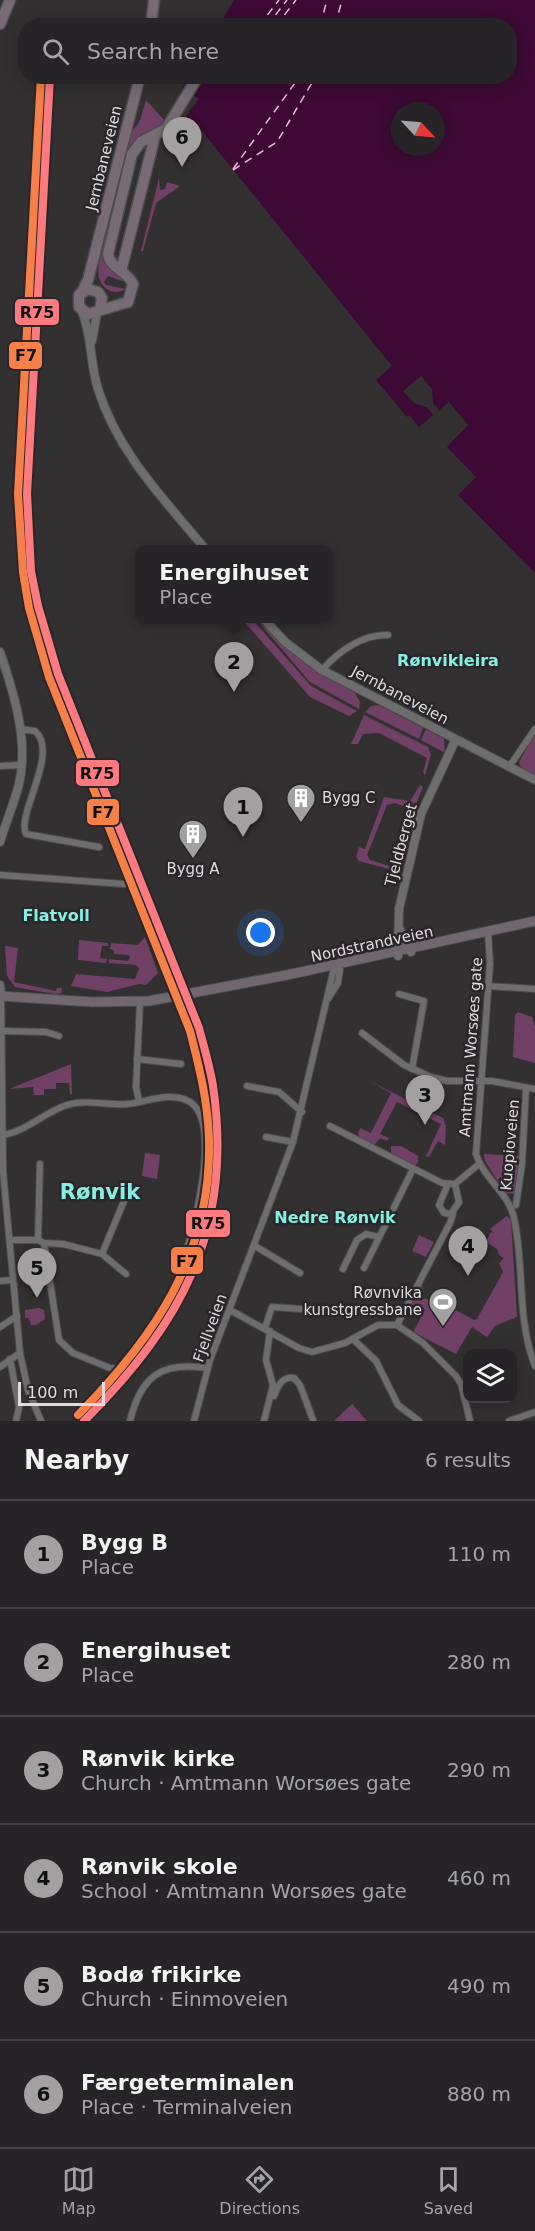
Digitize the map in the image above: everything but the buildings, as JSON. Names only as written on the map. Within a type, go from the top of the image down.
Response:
[{"type":"highway","points":[[0,24],[10,0]]},
{"type":"highway","points":[[152,18],[154,0]]},
{"type":"highway","name":"Jernbaneveien","points":[[82,312],[77,301],[97,247],[138,84]]},
{"type":"highway","points":[[128,302],[133,284],[111,263],[108,250],[132,154],[141,142],[166,129],[194,84]]},
{"type":"highway","points":[[121,271],[155,136]]},
{"type":"highway","name":"Jernbaneveien","points":[[97,247],[95,274],[103,302],[98,311]]},
{"type":"highway","points":[[82,292],[88,289],[128,302]]},
{"type":"highway","points":[[82,312],[88,314],[128,302]]},
{"type":"main road","name":"Nordstrandveien","points":[[140,1002],[335,968],[535,921]]},
{"type":"main road","points":[[0,996],[140,1002]]},
{"type":"street","name":"Jernbaneveien","points":[[93,359],[93,327],[98,311]]},
{"type":"street","name":"Jernbaneveien","points":[[82,312],[97,387],[107,415],[123,445],[145,477],[203,545]]},
{"type":"street","name":"Jernbaneveien","points":[[268,623],[285,642],[322,670],[455,741],[535,780]]},
{"type":"street","points":[[322,670],[338,654],[358,642],[378,634],[387,634]]},
{"type":"street","points":[[0,652],[20,729],[22,765],[18,786],[0,842]]},
{"type":"street","points":[[20,729],[35,731],[42,743],[38,781],[25,821],[26,834],[99,847]]},
{"type":"street","points":[[509,767],[535,729]]},
{"type":"street","name":"Tjeldberget","points":[[398,953],[400,898],[421,814],[455,741]]},
{"type":"street","points":[[0,766],[22,765]]},
{"type":"street","points":[[0,875],[124,884]]},
{"type":"street","name":"Tjeldberget","points":[[399,928],[410,950]]},
{"type":"street","name":"Amtmann Worsøes gate","points":[[479,1164],[476,1154],[488,986],[488,932]]},
{"type":"street","name":"Fjellveien","points":[[196,1420],[208,1368],[293,1142],[335,968]]},
{"type":"street","points":[[0,985],[2,1172],[20,1353],[28,1390],[40,1421]]},
{"type":"street","points":[[488,986],[535,989]]},
{"type":"street","points":[[399,994],[424,1001],[412,1069]]},
{"type":"street","points":[[139,1101],[135,1087],[140,1002]]},
{"type":"street","points":[[1,1031],[46,1032],[59,1036]]},
{"type":"street","points":[[362,1033],[384,1052],[412,1069],[447,1081],[482,1080],[535,1089]]},
{"type":"street","points":[[137,1059],[181,1064]]},
{"type":"street","points":[[247,1086],[279,1092],[302,1112]]},
{"type":"street","name":"Kuopioveien","points":[[516,1205],[522,1164],[526,1088]]},
{"type":"street","points":[[3,1135],[23,1129],[66,1105],[129,1104],[178,1098],[190,1101],[197,1107],[204,1124],[203,1173],[191,1235],[173,1288],[145,1340],[120,1369],[110,1368],[74,1353],[59,1340],[41,1241],[40,1164]]},
{"type":"street","points":[[330,1126],[413,1169],[452,1184],[459,1195],[450,1223],[397,1325]]},
{"type":"street","points":[[266,1137],[293,1142]]},
{"type":"street","points":[[453,1214],[444,1213],[439,1205],[452,1184],[479,1164],[513,1214],[522,1318],[535,1366]]},
{"type":"street","points":[[364,1268],[413,1169]]},
{"type":"street","points":[[102,1254],[124,1201]]},
{"type":"street","points":[[343,1269],[360,1237],[366,1234],[379,1237]]},
{"type":"street","points":[[10,1240],[63,1244],[102,1254],[126,1274]]},
{"type":"street","points":[[255,1246],[300,1272]]},
{"type":"street","points":[[0,1281],[14,1280]]},
{"type":"street","points":[[264,1421],[273,1385],[266,1360],[272,1307],[301,1309]]},
{"type":"street","points":[[230,1310],[299,1348],[312,1352],[330,1349],[378,1325],[397,1325],[423,1343],[456,1376],[461,1384],[470,1421]]},
{"type":"street","points":[[0,1328],[17,1316]]},
{"type":"street","points":[[353,1339],[376,1361],[398,1406],[418,1421]]},
{"type":"street","points":[[0,1367],[20,1353]]},
{"type":"street","points":[[10,1359],[19,1407],[16,1421]]},
{"type":"street","points":[[130,1421],[138,1393],[157,1374],[183,1366],[208,1368]]},
{"type":"street","points":[[271,1397],[284,1380],[294,1378],[300,1385],[313,1420]]},
{"type":"street","points":[[508,1421],[535,1412]]},
{"type":"shaded area","points":[[234,0],[535,0],[535,573],[458,495],[476,477],[447,447],[468,425],[449,402],[419,427],[409,415],[407,417],[376,380],[392,366],[201,130],[186,141],[176,129],[199,99],[182,88],[185,84],[517,84],[517,18],[223,18]]},
{"type":"shaded area","points":[[146,100],[164,120],[161,126],[142,136],[104,253],[127,283],[108,276],[104,282],[106,285],[126,289],[114,292],[107,289],[99,278],[101,251],[130,133],[139,123]]},
{"type":"shaded area","points":[[159,178],[160,190],[165,189],[167,182],[180,186],[156,203],[143,251],[141,251]]},
{"type":"shaded area","points":[[245,623],[256,623],[311,686],[357,711],[349,716],[310,697]]},
{"type":"shaded area","points":[[259,623],[296,656],[355,693],[360,702],[359,709],[310,682]]},
{"type":"shaded area","points":[[379,705],[423,728],[419,739],[365,712],[371,706]]},
{"type":"shaded area","points":[[364,715],[428,747],[431,755],[425,775],[423,772],[427,758],[379,733],[363,734],[358,744],[351,744]]},
{"type":"shaded area","points":[[426,729],[444,739],[445,753],[421,740]]},
{"type":"shaded area","points":[[535,733],[535,777],[521,768],[519,762]]},
{"type":"shaded area","points":[[420,785],[423,787],[414,809],[414,821],[409,820],[410,809],[395,803],[387,805],[367,855],[370,860],[397,868],[396,871],[359,861],[356,857],[359,847],[365,849],[384,797],[410,801]]},
{"type":"shaded area","points":[[145,937],[158,973],[146,985],[139,984],[107,992],[71,986],[76,974],[135,979],[139,968],[136,965],[109,963],[109,959],[128,961],[130,958],[129,955],[114,954],[114,950],[110,949],[111,943],[138,945]]},
{"type":"shaded area","points":[[79,940],[108,943],[108,946],[102,946],[100,958],[107,959],[106,963],[78,960]]},
{"type":"shaded area","points":[[5,946],[18,948],[14,982],[56,991],[57,988],[62,988],[61,993],[15,987],[7,976]]},
{"type":"shaded area","points":[[518,1012],[532,1017],[535,1026],[535,1063],[513,1057],[515,1015]]},
{"type":"shaded area","points":[[71,1064],[72,1094],[70,1094],[69,1083],[56,1083],[56,1089],[44,1089],[44,1095],[34,1095],[33,1087],[9,1089]]},
{"type":"shaded area","points":[[368,1080],[443,1118],[446,1126],[445,1145],[438,1141],[429,1157],[426,1156],[441,1124],[397,1102],[380,1134],[389,1138],[387,1141],[380,1138],[374,1145],[360,1139],[358,1133],[360,1128],[371,1133],[391,1093]]},
{"type":"shaded area","points":[[391,1146],[401,1146],[418,1156],[418,1163],[414,1166],[391,1155]]},
{"type":"shaded area","points":[[145,1153],[160,1155],[157,1179],[142,1176]]},
{"type":"shaded area","points":[[484,1154],[519,1156],[517,1194],[505,1193],[485,1161]]},
{"type":"shaded area","points":[[507,1216],[511,1220],[517,1317],[495,1326],[487,1337],[472,1327],[456,1354],[413,1332],[425,1310],[413,1305],[404,1320],[402,1319],[423,1279],[422,1298],[441,1302],[474,1320],[477,1319],[503,1272],[499,1263],[504,1258],[500,1256],[497,1249],[486,1242],[491,1232],[495,1234],[490,1229]]},
{"type":"shaded area","points":[[419,1235],[434,1242],[426,1257],[412,1251]]},
{"type":"shaded area","points":[[39,1308],[44,1310],[45,1319],[36,1325],[31,1325],[29,1318],[25,1318],[25,1310]]},
{"type":"shaded area","points":[[352,1404],[367,1421],[334,1421]]},
{"type":"pier","points":[[421,376],[432,389],[433,403],[439,410],[433,415],[428,408],[414,403],[403,391]]},
{"type":"ferry route","points":[[265,18],[279,0]]},
{"type":"ferry route","points":[[273,18],[287,0]]},
{"type":"ferry route","points":[[282,18],[296,0]]},
{"type":"ferry route","points":[[322,18],[327,0]]},
{"type":"ferry route","points":[[337,18],[342,0]]},
{"type":"ferry route","points":[[233,169],[294,84]]},
{"type":"ferry route","points":[[233,170],[277,142],[311,84]]},
{"type":"transit line","name":"F7","points":[[41,84],[18,494],[23,572],[29,608],[49,677],[190,1031],[205,1098],[209,1139],[207,1181],[201,1220],[174,1291],[154,1324],[131,1355],[78,1415]]},
{"type":"transit line","name":"R75","points":[[50,84],[27,494],[31,571],[38,606],[58,674],[199,1028],[213,1086],[218,1137],[215,1185],[207,1229],[193,1270],[173,1310],[148,1347],[119,1384],[84,1421]]},
{"type":"place","name":"Færgeterminalen","points":[[182,167]]},
{"type":"place","name":"Energihuset","points":[[234,692]]},
{"type":"place","name":"Bygg C","points":[[301,824]]},
{"type":"place","name":"Bygg B","points":[[243,837]]},
{"type":"place","name":"Bygg A","points":[[193,860]]},
{"type":"place","name":"Rønvik kirke","points":[[425,1125]]},
{"type":"place","name":"Rønvik skole","points":[[468,1276]]},
{"type":"place","name":"Bodø frikirke","points":[[37,1298]]},
{"type":"place","name":"Røvnvika kunstgressbane","points":[[443,1328]]},
{"type":"district","name":"Rønvikleira","points":[[448,660]]},
{"type":"district","name":"Flatvoll","points":[[56,915]]},
{"type":"district","name":"Rønvik","points":[[100,1192]]},
{"type":"district","name":"Nedre Rønvik","points":[[335,1217]]}]
